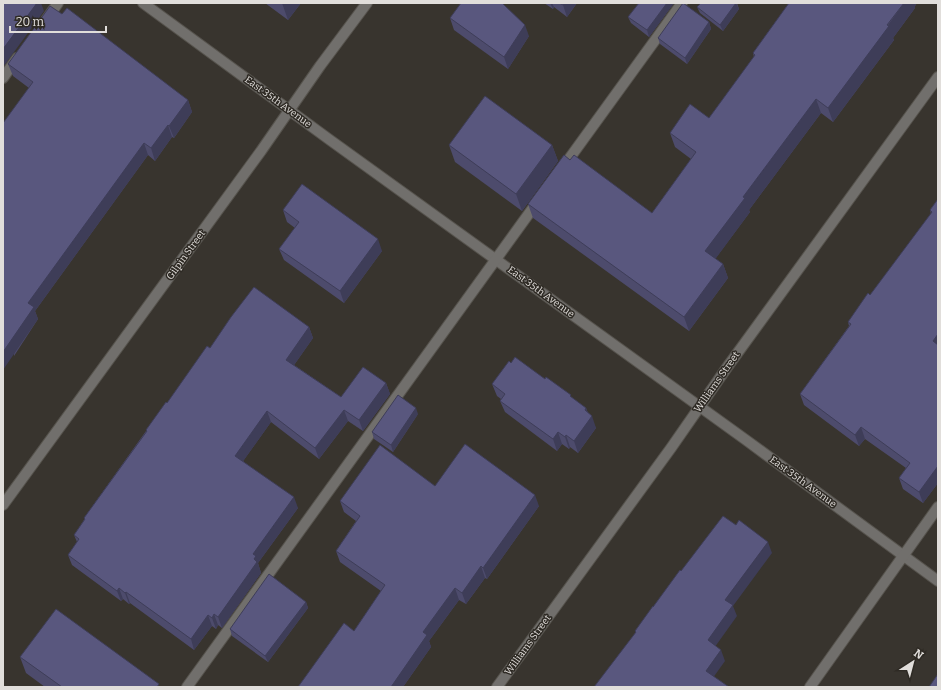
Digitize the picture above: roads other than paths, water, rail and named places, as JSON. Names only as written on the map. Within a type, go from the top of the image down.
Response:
[{"type":"street","points":[[40,28],[58,3]]},
{"type":"street","name":"East 35th Avenue","points":[[143,3],[938,581]]},
{"type":"street","name":"Gilpin Street","points":[[3,505],[250,168],[320,66],[367,3]]},
{"type":"street","points":[[555,178],[682,3]]},
{"type":"street","points":[[3,78],[21,53]]},
{"type":"street","name":"Williams Street","points":[[497,687],[938,77]]},
{"type":"street","points":[[187,687],[545,191]]},
{"type":"street","points":[[810,687],[875,596],[902,555],[938,507]]}]
